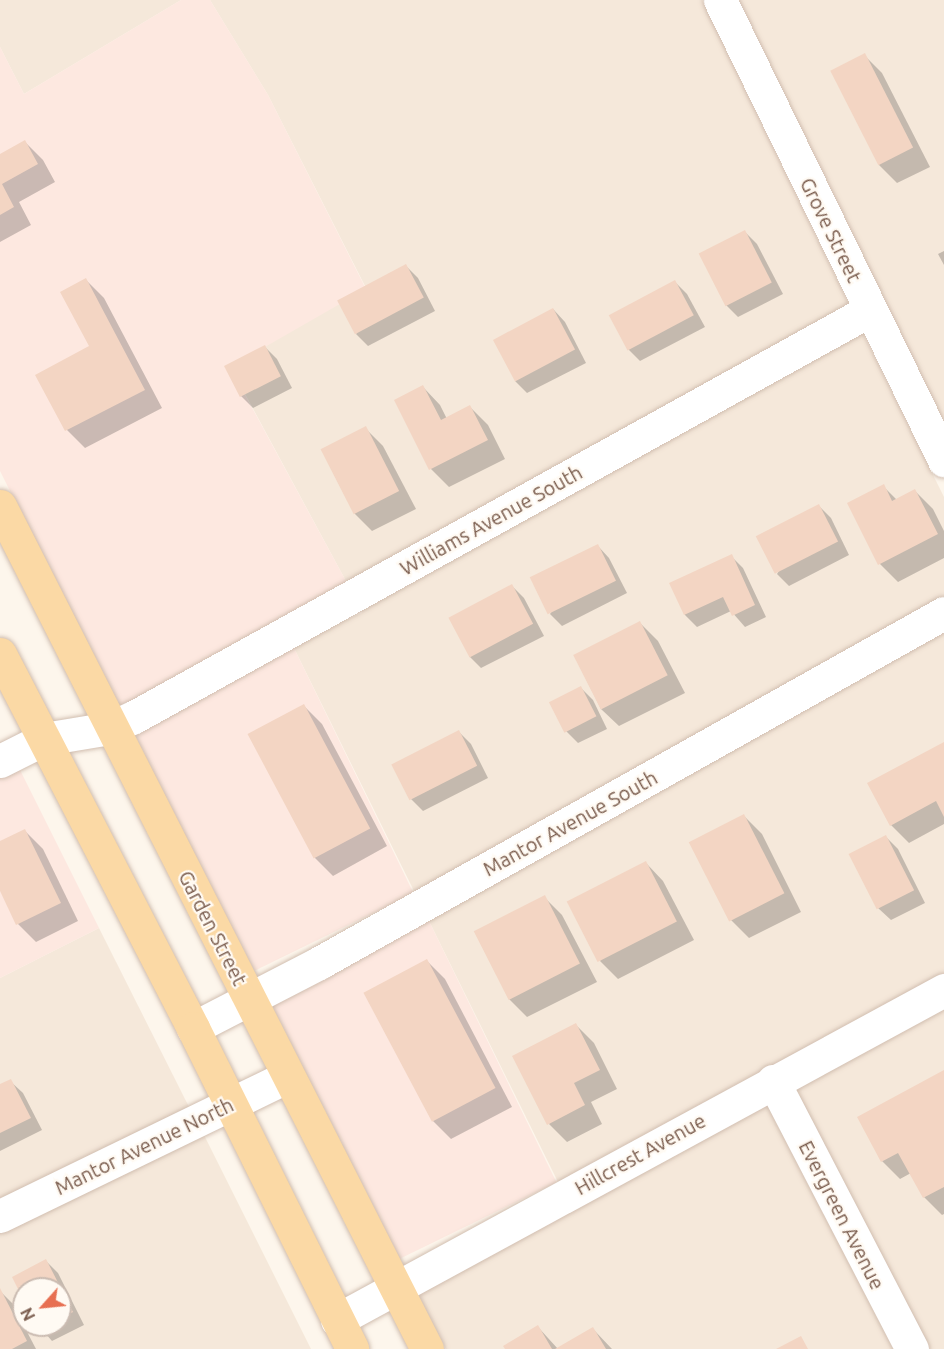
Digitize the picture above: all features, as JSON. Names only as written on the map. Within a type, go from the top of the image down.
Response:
[{"type":"main road","name":"Garden Street","points":[[0,506],[110,729],[427,1349]]},
{"type":"main road","points":[[0,654],[231,1103],[352,1349]]},
{"type":"street","name":"Grove Street","points":[[720,0],[944,460]]},
{"type":"street","name":"Williams Avenue South","points":[[110,729],[870,310]]},
{"type":"street","name":"Mantor Avenue South","points":[[193,1029],[944,613]]},
{"type":"street","points":[[0,761],[44,739],[110,729]]},
{"type":"street","name":"Hillcrest Avenue","points":[[337,1320],[944,990]]},
{"type":"street","name":"Mantor Avenue North","points":[[0,1216],[288,1076]]},
{"type":"street","name":"Evergreen Avenue","points":[[773,1081],[912,1349]]},
{"type":"shaded area","points":[[0,0],[181,0],[24,94],[0,47]]},
{"type":"shaded area","points":[[181,0],[210,0],[268,95],[366,289],[230,367],[347,583],[119,709],[0,471],[0,47],[24,94]]},
{"type":"shaded area","points":[[210,0],[702,0],[849,305],[347,583],[230,366],[366,288],[268,95]]},
{"type":"shaded area","points":[[739,0],[944,0],[944,422],[885,303]]},
{"type":"shaded area","points":[[862,332],[944,497],[944,597],[415,893],[293,646],[362,613],[361,609]]},
{"type":"shaded area","points":[[944,630],[944,973],[558,1182],[428,919]]},
{"type":"shaded area","points":[[293,646],[414,893],[248,974],[128,727]]},
{"type":"shaded area","points":[[19,768],[99,928],[0,978],[0,778]]},
{"type":"shaded area","points":[[428,919],[556,1182],[395,1261],[266,998]]},
{"type":"shaded area","points":[[99,928],[189,1107],[0,1199],[0,978]]},
{"type":"shaded area","points":[[944,1006],[944,1349],[930,1349],[794,1086]]},
{"type":"shaded area","points":[[765,1102],[893,1349],[446,1349],[417,1293]]},
{"type":"shaded area","points":[[203,1133],[311,1349],[0,1349],[0,1232]]},
{"type":"building","points":[[865,53],[913,147],[878,165],[830,71]]},
{"type":"building","points":[[25,140],[38,164],[2,184],[14,207],[0,215],[0,154]]},
{"type":"building","points":[[745,230],[772,283],[725,306],[699,254]]},
{"type":"building","points":[[406,264],[424,298],[355,334],[337,301]]},
{"type":"building","points":[[86,278],[145,390],[65,431],[35,375],[89,346],[60,292]]},
{"type":"building","points":[[675,280],[694,315],[628,351],[609,315]]},
{"type":"building","points":[[553,308],[575,349],[515,381],[493,340]]},
{"type":"building","points":[[265,345],[281,376],[240,397],[224,366]]},
{"type":"building","points":[[423,385],[441,420],[470,405],[488,440],[429,470],[394,400]]},
{"type":"building","points":[[366,426],[399,491],[354,514],[321,449]]},
{"type":"building","points":[[884,484],[892,501],[915,489],[938,534],[878,565],[847,503]]},
{"type":"building","points":[[819,504],[838,541],[775,574],[756,536]]},
{"type":"building","points":[[598,544],[616,581],[548,614],[530,577]]},
{"type":"building","points":[[732,554],[755,605],[732,616],[723,597],[684,615],[669,583]]},
{"type":"building","points":[[512,584],[533,624],[470,658],[448,618]]},
{"type":"building","points":[[640,621],[668,675],[601,709],[573,655]]},
{"type":"building","points":[[581,686],[596,716],[564,733],[549,702]]},
{"type":"building","points":[[304,704],[370,828],[314,859],[247,734]]},
{"type":"building","points":[[459,730],[477,766],[409,800],[391,765]]},
{"type":"building","points":[[944,742],[944,817],[936,801],[890,826],[867,783]]},
{"type":"building","points":[[744,814],[784,893],[729,921],[689,842]]},
{"type":"building","points":[[25,829],[61,903],[16,925],[0,891],[0,841]]},
{"type":"building","points":[[886,835],[914,890],[877,909],[849,854]]},
{"type":"building","points":[[646,861],[677,922],[598,962],[567,901]]},
{"type":"building","points":[[545,895],[580,964],[509,1000],[474,931]]},
{"type":"building","points":[[427,959],[496,1088],[432,1122],[363,993]]},
{"type":"building","points":[[576,1023],[600,1070],[574,1083],[585,1105],[547,1125],[512,1056]]},
{"type":"building","points":[[944,1070],[944,1187],[923,1198],[898,1153],[881,1162],[857,1117]]},
{"type":"building","points":[[11,1079],[31,1118],[0,1133],[0,1084]]},
{"type":"building","points":[[46,1259],[55,1277],[12,1277]]},
{"type":"building","points":[[0,1288],[12,1312],[12,1337],[25,1337],[27,1341],[12,1349],[0,1349]]},
{"type":"building","points":[[538,1325],[552,1349],[505,1349],[503,1346]]},
{"type":"building","points":[[593,1327],[606,1349],[555,1349]]},
{"type":"building","points":[[801,1336],[808,1349],[776,1349]]}]
